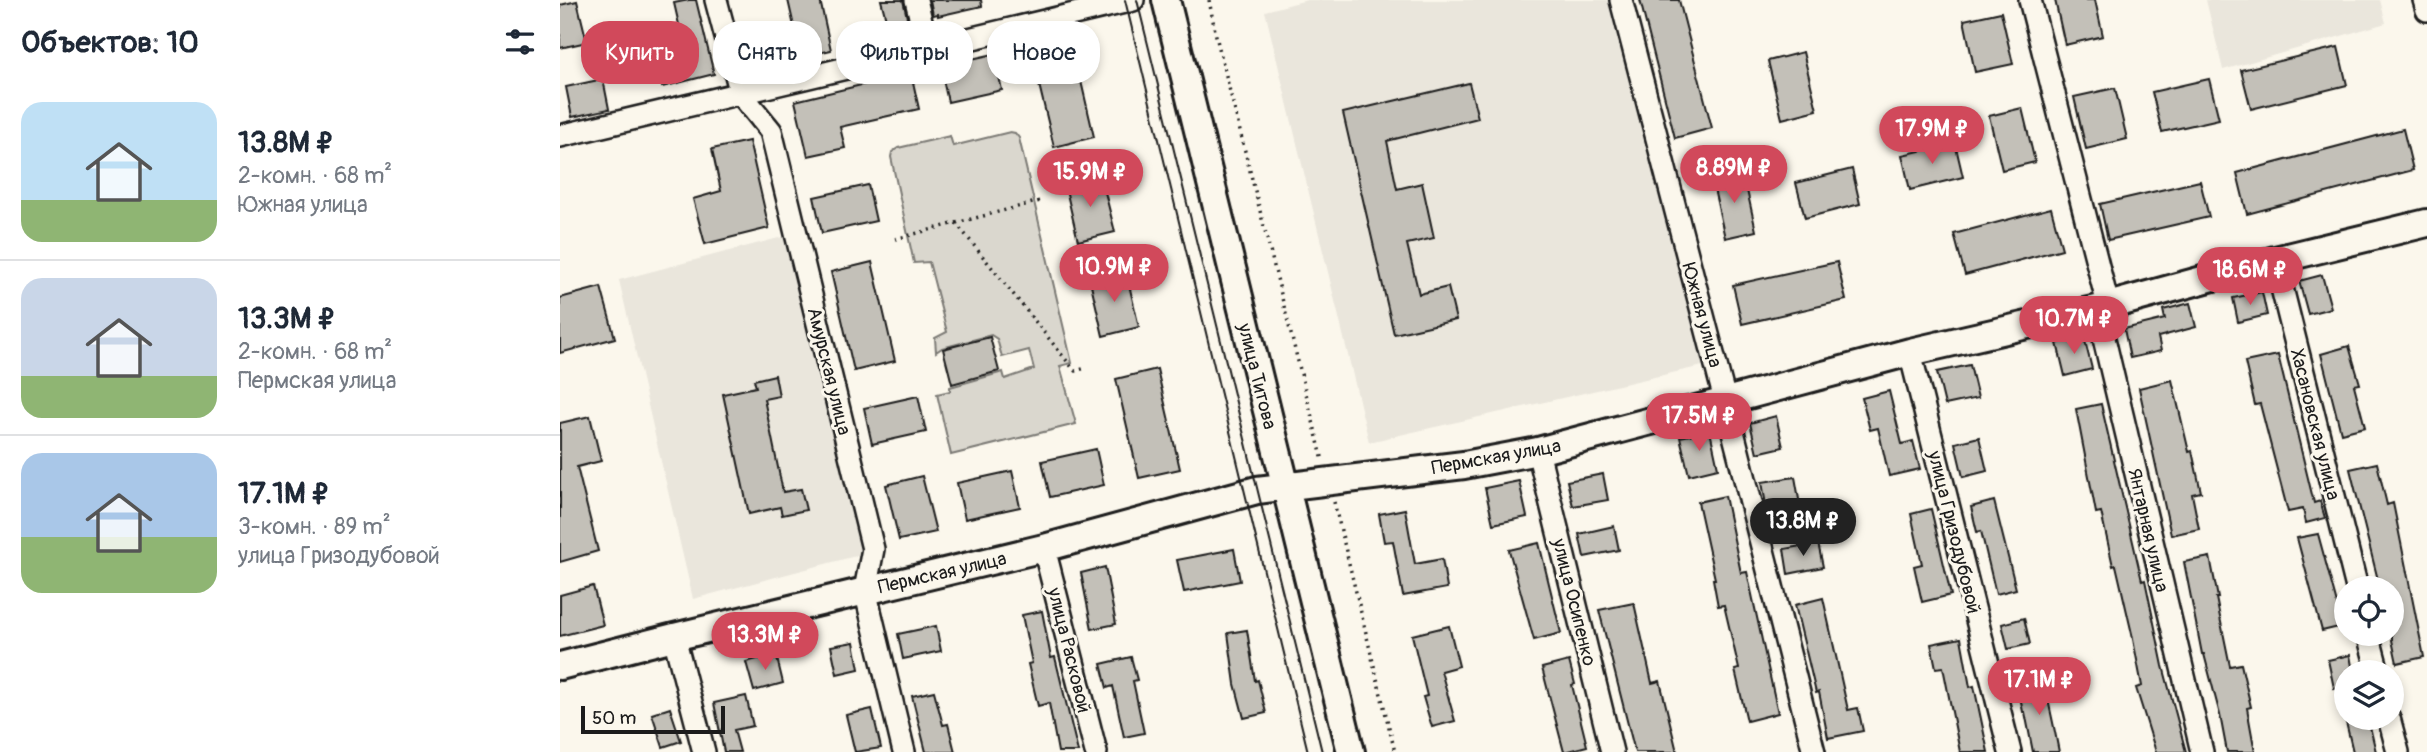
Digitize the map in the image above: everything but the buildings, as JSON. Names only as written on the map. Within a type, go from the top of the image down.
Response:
[{"type":"street","name":"Амурская улица","points":[[716,0],[741,94],[771,131],[873,549],[865,590],[904,752]]},
{"type":"street","points":[[916,0],[921,21]]},
{"type":"street","points":[[973,38],[1133,0]]},
{"type":"street","name":"улица Титова","points":[[1166,0],[1351,752]]},
{"type":"street","name":"Южная улица","points":[[1621,0],[1814,752]]},
{"type":"street","name":"Янтарная улица","points":[[2030,0],[2103,307],[2202,752]]},
{"type":"street","points":[[2424,0],[2427,10]]},
{"type":"street","points":[[560,136],[836,71]]},
{"type":"street","name":"Пермская улица","points":[[560,666],[1044,548],[1257,490],[1464,465],[1538,451],[1910,352],[2103,307],[2275,260],[2427,223]]},
{"type":"street","name":"Хасановская улица","points":[[2275,260],[2354,576]]},
{"type":"street","name":"улица Гризодубовой","points":[[1910,352],[2010,752]]},
{"type":"street","name":"улица Осипенко","points":[[1538,451],[1612,752]]},
{"type":"street","name":"улица Расковой","points":[[1044,548],[1096,752]]},
{"type":"street","points":[[674,637],[704,752]]},
{"type":"street","points":[[2392,730],[2398,752]]},
{"type":"path","points":[[1209,0],[1395,752]]},
{"type":"path","points":[[895,239],[1044,200]]},
{"type":"path","points":[[956,223],[1075,371],[1086,368]]},
{"type":"shaded area","points":[[1307,0],[1613,0],[1707,365],[1369,442],[1265,11]]},
{"type":"shaded area","points":[[2206,0],[2380,0],[2386,23],[2223,70]]},
{"type":"shaded area","points":[[1010,132],[1019,138],[1072,363],[1060,366],[1076,424],[951,455],[937,394],[950,391],[950,387],[1003,372],[1005,379],[1034,369],[1029,350],[1002,357],[997,339],[991,335],[936,352],[935,338],[947,332],[929,262],[914,263],[891,157],[892,152],[898,148],[950,136],[953,146]]},
{"type":"shaded area","points":[[790,235],[867,553],[693,599],[619,280]]},
{"type":"tram line","points":[[1125,0],[1308,752]]},
{"type":"tram line","points":[[1137,0],[1322,752]]}]
